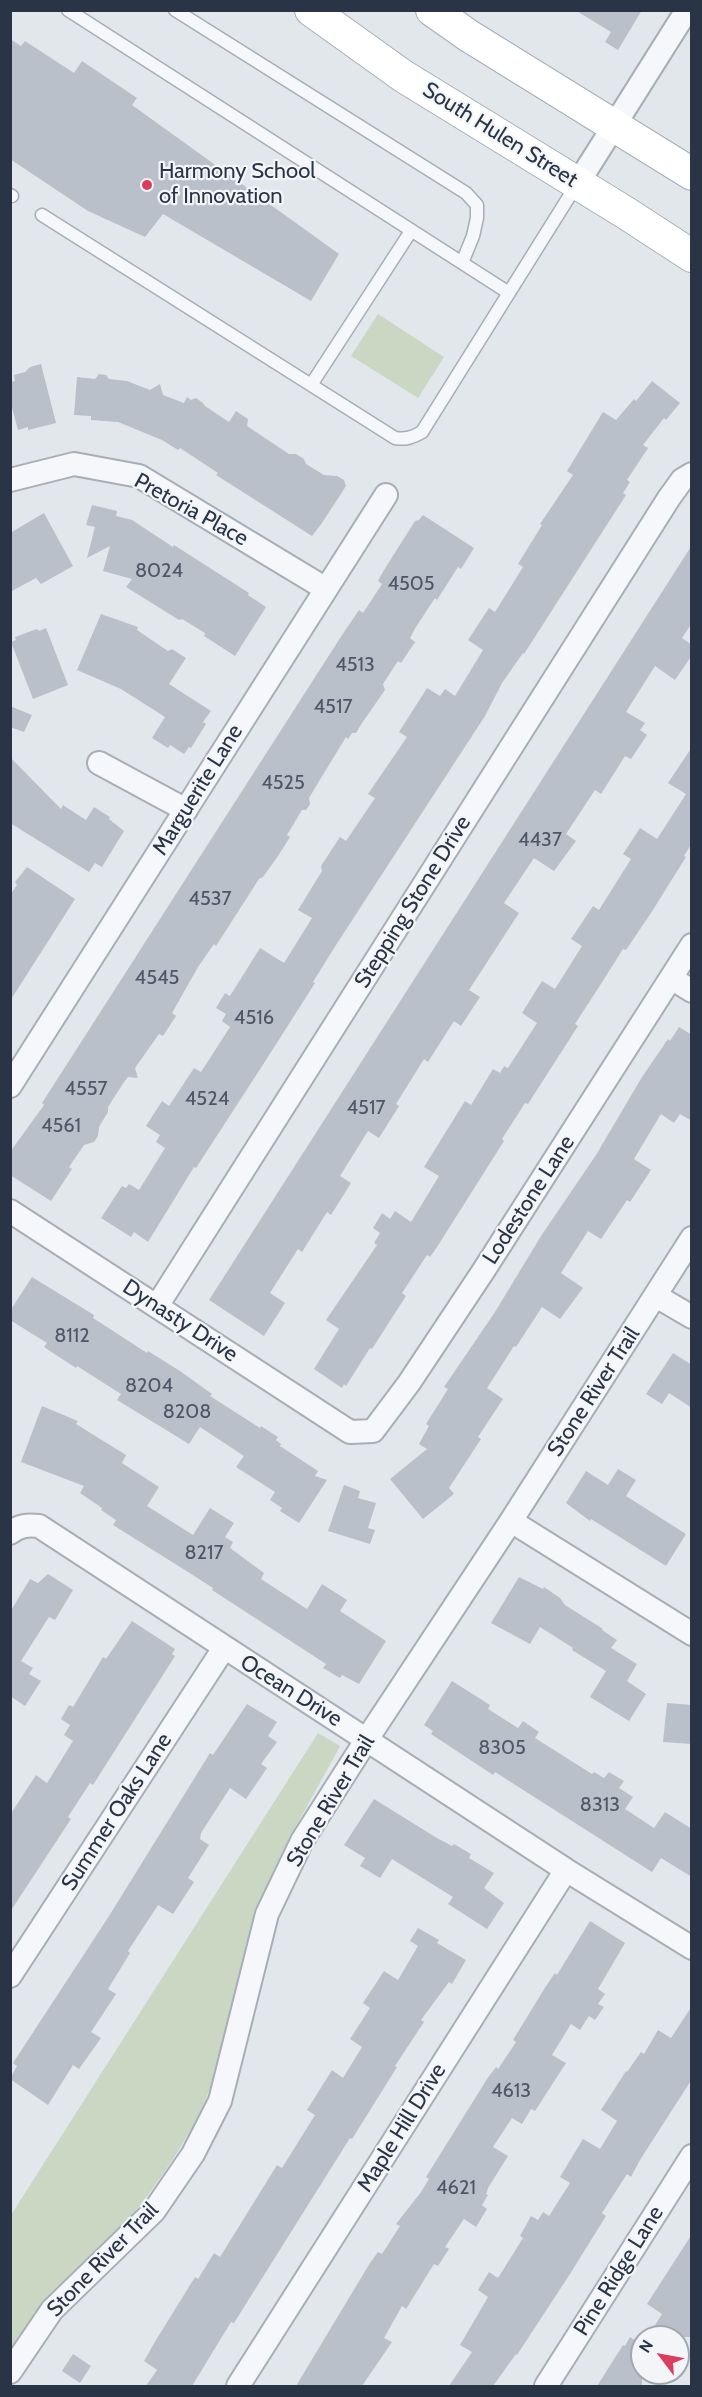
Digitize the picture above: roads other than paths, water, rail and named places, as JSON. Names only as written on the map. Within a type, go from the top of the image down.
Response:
[{"type":"main road","name":"South Hulen Street","points":[[311,10],[403,76],[692,256]]},
{"type":"main road","points":[[432,10],[469,36],[692,174]]},
{"type":"street","points":[[578,183],[687,10]]},
{"type":"street","name":"Pretoria Place","points":[[10,480],[74,464],[139,476],[326,589]]},
{"type":"street","name":"Stepping Stone Drive","points":[[157,1306],[669,498],[682,480],[692,474]]},
{"type":"street","name":"Marguerite Lane","points":[[10,1086],[386,495]]},
{"type":"street","points":[[99,764],[186,810]]},
{"type":"street","name":"Lodestone Lane","points":[[351,1432],[373,1431],[409,1383],[692,945]]},
{"type":"street","points":[[671,978],[692,991]]},
{"type":"street","name":"Dynasty Drive","points":[[10,1211],[351,1432]]},
{"type":"street","name":"Stone River Trail","points":[[10,2372],[52,2310],[154,2211],[193,2154],[220,2101],[267,1914],[302,1841],[512,1521],[692,1238]]},
{"type":"street","points":[[656,1296],[692,1317]]},
{"type":"street","points":[[512,1521],[692,1634]]},
{"type":"street","name":"Ocean Drive","points":[[10,1533],[16,1528],[28,1525],[39,1526],[566,1870],[692,1948]]},
{"type":"street","name":"Summer Oaks Lane","points":[[10,1976],[224,1648]]},
{"type":"street","name":"Maple Hill Drive","points":[[238,2386],[566,1870]]},
{"type":"street","name":"Pine Ridge Lane","points":[[546,2386],[692,2156]]},
{"type":"lane","points":[[68,10],[509,293]]},
{"type":"lane","points":[[175,10],[466,193],[477,205],[477,218],[462,263]]},
{"type":"lane","points":[[42,215],[395,438],[412,438],[422,432],[578,183]]},
{"type":"lane","points":[[311,385],[411,231]]},
{"type":"place","name":"Harmony School of Innovation","points":[[147,185]]}]
